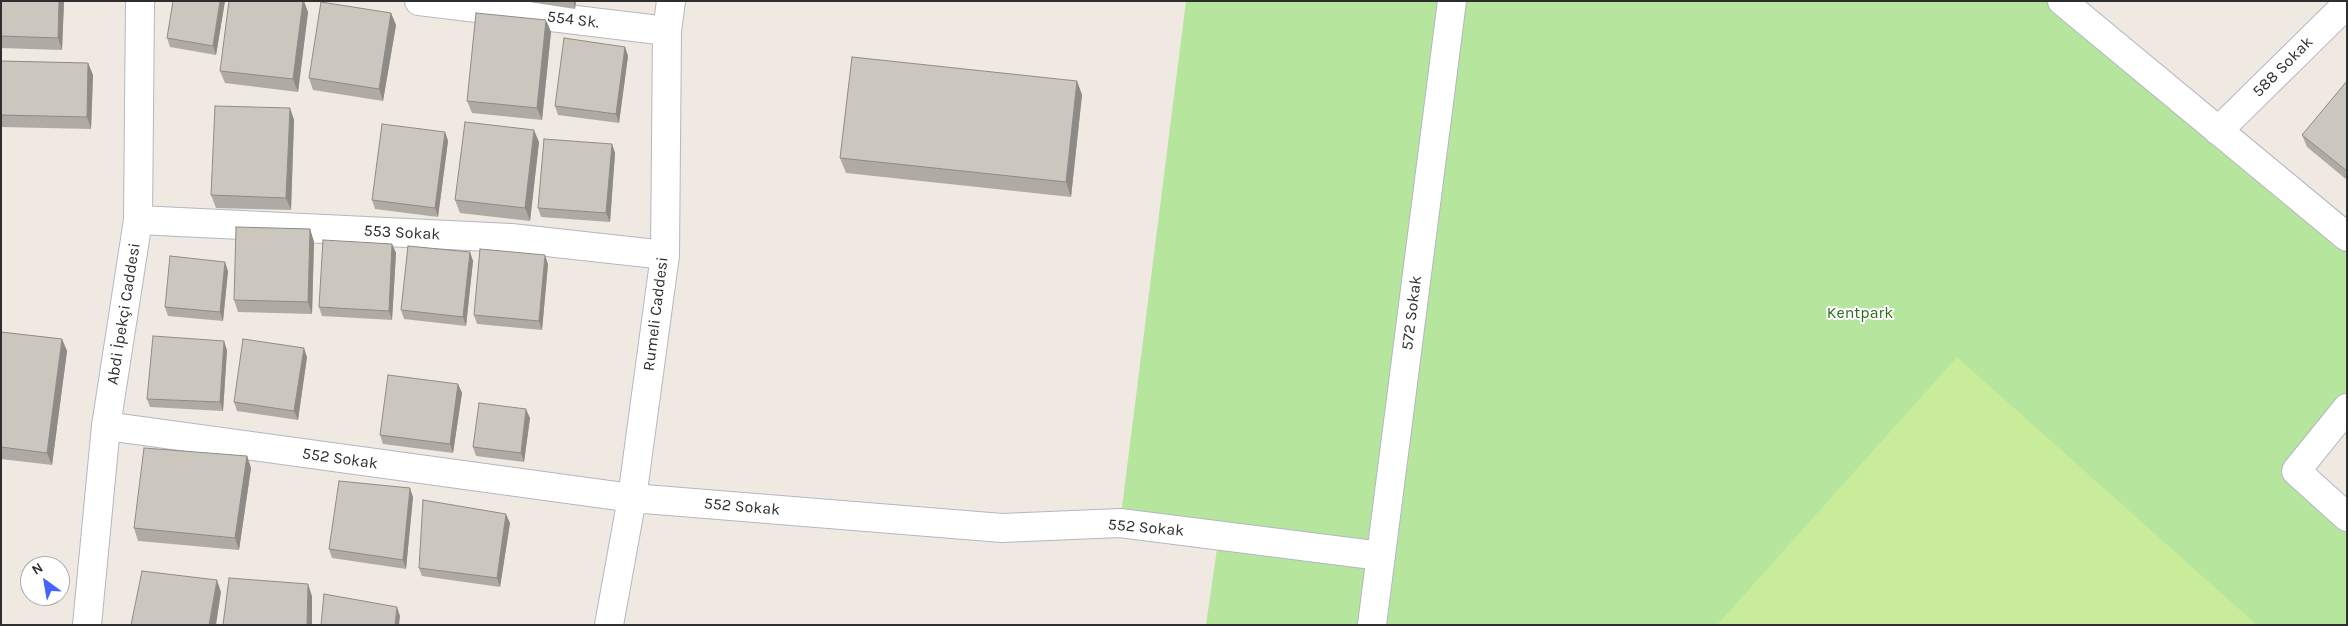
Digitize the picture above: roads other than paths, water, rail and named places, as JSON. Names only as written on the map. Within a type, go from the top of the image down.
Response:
[{"type":"street","name":"Abdi İpekçi Caddesi","points":[[86,625],[106,426],[138,220],[140,1]]},
{"type":"street","name":"554 Sk.","points":[[419,1],[667,31]]},
{"type":"street","name":"Rumeli Caddesi","points":[[609,625],[632,498],[665,255],[667,31],[671,1]]},
{"type":"street","name":"572 Sokak","points":[[1372,625],[1452,1]]},
{"type":"street","points":[[2062,1],[2347,237]]},
{"type":"street","name":"588 Sokak","points":[[2218,131],[2347,4]]},
{"type":"street","name":"553 Sokak","points":[[138,220],[511,238],[665,255]]},
{"type":"street","points":[[2347,408],[2296,471],[2347,517]]},
{"type":"street","name":"552 Sokak","points":[[106,426],[632,498],[1002,528],[1120,523],[1381,556]]},
{"type":"park label","name":"Kentpark","points":[[1860,313]]}]
